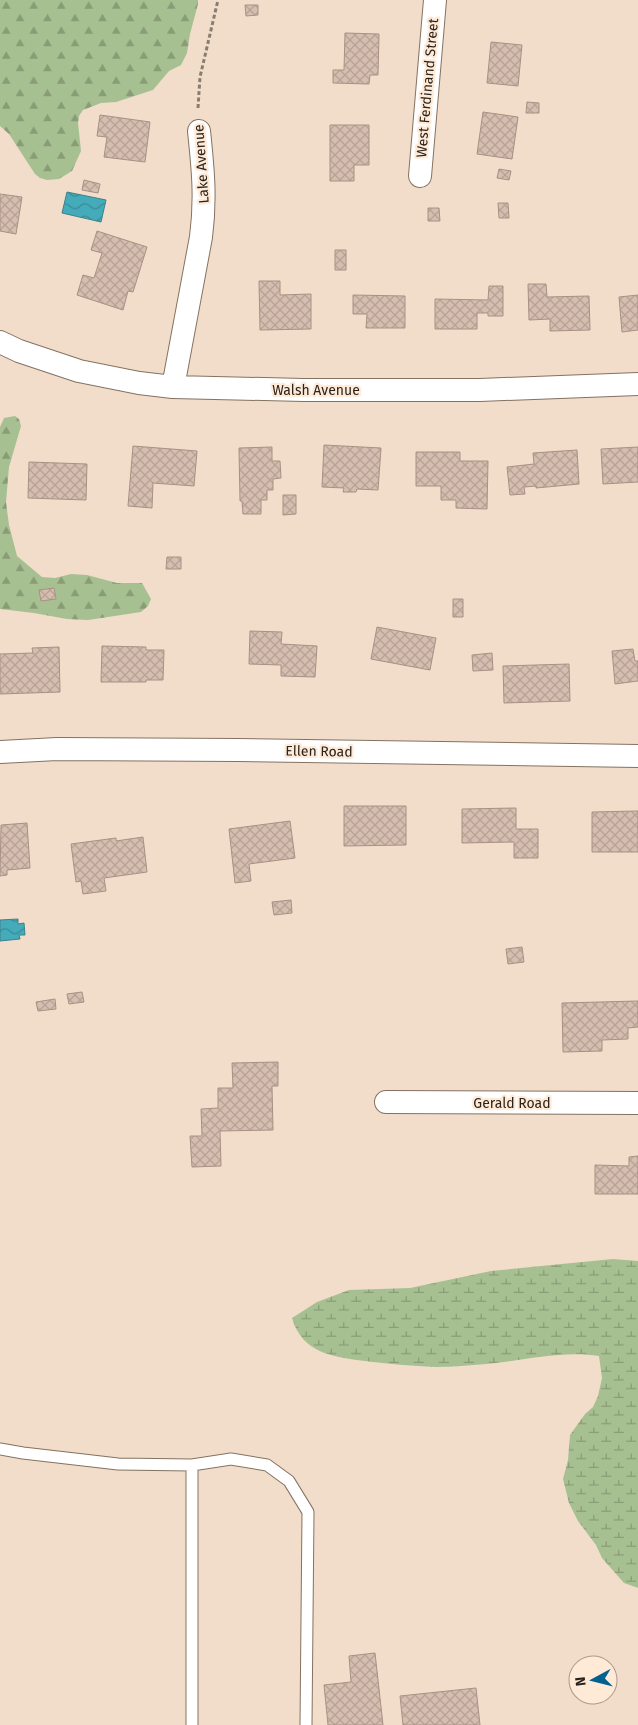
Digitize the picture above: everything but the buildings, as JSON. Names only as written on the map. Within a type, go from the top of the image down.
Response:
[{"type":"street","name":"West Ferdinand Street","points":[[420,176],[435,0]]},
{"type":"street","name":"Lake Avenue","points":[[173,387],[204,213],[204,188],[199,131]]},
{"type":"street","name":"Walsh Avenue","points":[[0,342],[27,354],[79,371],[138,383],[173,387],[303,390],[480,390],[638,384]]},
{"type":"street","name":"Ellen Road","points":[[0,752],[57,749],[228,750],[638,756]]},
{"type":"street","name":"Gerald Road","points":[[386,1102],[638,1104]]},
{"type":"lane","points":[[0,1449],[118,1464],[192,1465],[231,1460],[267,1465],[289,1481],[308,1512],[306,1725]]},
{"type":"lane","points":[[192,1465],[192,1725]]},
{"type":"path","name":"Lake Avenue","points":[[199,131],[200,77],[218,0]]},
{"type":"green space","points":[[0,0],[198,0],[198,4],[187,53],[181,65],[169,71],[153,90],[116,102],[101,103],[83,110],[79,116],[78,123],[81,151],[72,171],[59,179],[47,180],[35,174],[9,134],[0,126]]},
{"type":"green space","points":[[15,416],[19,419],[21,426],[9,467],[6,502],[9,525],[17,556],[42,577],[55,578],[71,574],[87,575],[117,583],[142,583],[151,599],[148,606],[141,612],[88,620],[67,619],[0,609],[0,427],[4,418]]},
{"type":"green space","points":[[613,1259],[638,1261],[638,1588],[624,1583],[602,1558],[596,1545],[578,1521],[569,1503],[563,1479],[568,1460],[570,1435],[585,1414],[593,1407],[598,1396],[602,1378],[599,1356],[585,1354],[556,1355],[486,1364],[442,1367],[374,1362],[342,1358],[320,1351],[303,1339],[292,1318],[317,1302],[349,1290],[410,1288],[491,1271]]},
{"type":"water","points":[[67,192],[106,200],[101,222],[62,213]]},
{"type":"water","points":[[18,919],[18,924],[24,923],[25,935],[19,935],[20,939],[0,941],[0,920]]}]
